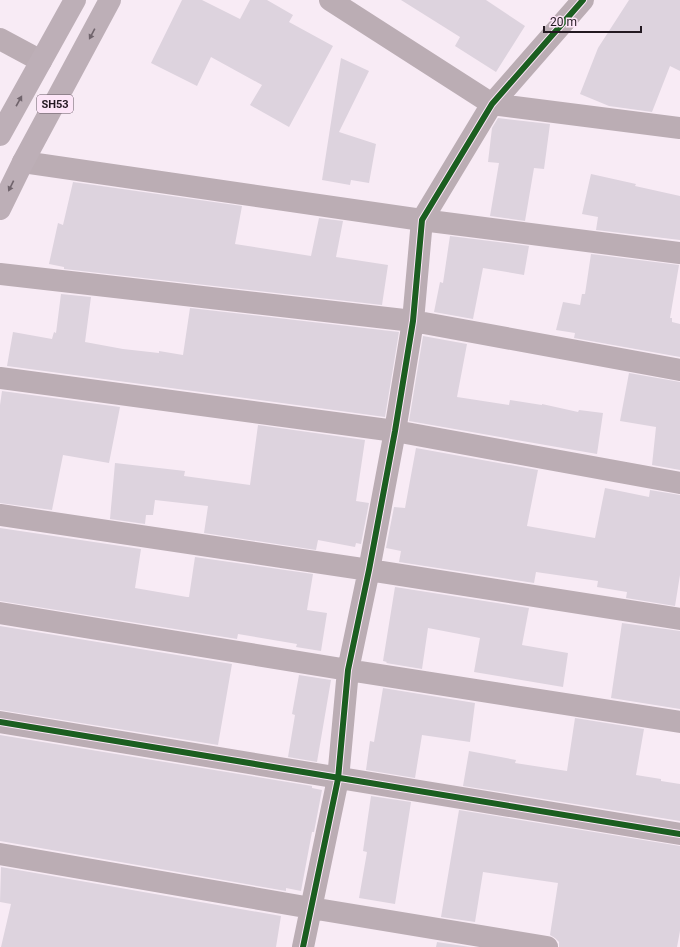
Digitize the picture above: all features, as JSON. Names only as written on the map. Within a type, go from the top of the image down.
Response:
[{"type":"main road","name":"SH53","points":[[0,135],[75,0]]},
{"type":"main road","name":"SH53","points":[[0,209],[23,162],[110,0]]},
{"type":"street","points":[[330,0],[492,104],[680,128]]},
{"type":"street","points":[[303,947],[338,779],[348,670],[369,570],[395,431],[413,321],[422,220],[492,104],[583,0]]},
{"type":"street","points":[[0,39],[41,61]]},
{"type":"street","points":[[23,162],[422,220],[680,253]]},
{"type":"street","points":[[0,274],[413,321],[680,370]]},
{"type":"street","points":[[0,378],[395,431],[680,483]]},
{"type":"street","points":[[0,515],[369,570],[680,619]]},
{"type":"street","points":[[0,613],[348,670],[680,722]]},
{"type":"street","points":[[0,722],[338,779],[680,834]]},
{"type":"street","points":[[0,854],[547,947]]},
{"type":"building","points":[[182,0],[202,0],[240,19],[250,0],[267,0],[293,15],[289,22],[333,46],[289,127],[250,105],[262,85],[211,57],[197,86],[151,63]]},
{"type":"building","points":[[401,0],[486,0],[525,26],[496,72],[455,46],[460,37]]},
{"type":"building","points":[[629,0],[680,0],[680,71],[670,66],[652,112],[609,106],[580,94],[598,48]]},
{"type":"building","points":[[341,58],[369,71],[339,132],[376,144],[369,183],[351,180],[350,185],[322,180]]},
{"type":"building","points":[[498,118],[550,124],[544,169],[534,168],[525,221],[490,216],[499,163],[488,162],[492,128]]},
{"type":"building","points":[[591,174],[680,196],[680,240],[596,230],[598,217],[582,214]]},
{"type":"building","points":[[73,182],[242,206],[235,244],[311,256],[319,218],[343,221],[336,257],[388,265],[382,305],[64,269],[64,267],[49,264],[58,223],[63,225]]},
{"type":"building","points":[[450,236],[529,246],[524,275],[483,268],[473,319],[434,312],[440,282],[443,283]]},
{"type":"building","points":[[591,254],[679,265],[670,318],[672,318],[672,322],[680,324],[680,357],[574,338],[575,333],[556,330],[563,302],[580,305],[582,294],[585,294]]},
{"type":"building","points":[[61,294],[91,297],[85,342],[123,349],[159,353],[159,351],[183,355],[190,308],[399,332],[385,417],[7,366],[13,332],[52,339],[54,332],[56,333]]},
{"type":"building","points":[[423,336],[467,344],[457,397],[509,405],[510,400],[542,404],[578,412],[579,410],[603,413],[597,454],[409,421]]},
{"type":"building","points":[[629,373],[680,382],[680,470],[652,465],[656,427],[620,421]]},
{"type":"building","points":[[2,391],[120,407],[109,463],[63,455],[52,510],[0,503],[0,405]]},
{"type":"building","points":[[258,425],[365,440],[356,501],[369,503],[361,544],[356,543],[355,547],[318,540],[316,550],[204,533],[208,506],[155,500],[153,515],[146,515],[145,524],[110,519],[115,463],[185,471],[184,476],[250,485]]},
{"type":"building","points":[[416,448],[538,470],[527,526],[595,538],[605,488],[649,497],[650,490],[680,495],[680,575],[675,606],[626,598],[627,592],[597,587],[598,581],[536,572],[534,583],[399,562],[401,551],[386,548],[394,507],[405,508]]},
{"type":"building","points":[[0,528],[141,549],[135,588],[187,597],[189,597],[195,557],[313,574],[307,610],[327,613],[321,651],[296,647],[297,644],[238,634],[237,639],[0,601]]},
{"type":"building","points":[[395,587],[529,608],[522,645],[568,653],[563,687],[474,672],[480,638],[428,628],[422,669],[386,663],[387,662],[383,661]]},
{"type":"building","points":[[622,623],[680,631],[680,709],[611,698]]},
{"type":"building","points":[[0,626],[232,664],[218,745],[0,710]]},
{"type":"building","points":[[299,675],[331,680],[317,762],[288,757],[295,715],[292,714]]},
{"type":"building","points":[[383,688],[475,703],[470,742],[422,735],[415,778],[366,770],[370,741],[374,742]]},
{"type":"building","points":[[575,718],[644,729],[636,775],[680,784],[680,821],[463,786],[469,751],[516,760],[515,763],[567,771]]},
{"type":"building","points":[[0,735],[312,786],[312,788],[322,790],[314,832],[312,832],[301,891],[286,888],[286,891],[0,841]]},
{"type":"building","points":[[371,796],[411,802],[395,904],[359,898],[367,852],[363,851]]},
{"type":"building","points":[[459,810],[680,846],[680,931],[677,947],[559,947],[559,942],[550,935],[558,883],[483,872],[475,922],[441,917]]},
{"type":"building","points":[[1,867],[281,916],[276,947],[1,947],[11,904],[0,902]]},
{"type":"building","points":[[437,942],[470,947],[436,947]]},
{"type":"cycle path","points":[[303,947],[338,779],[348,670],[369,570],[395,431],[413,321],[422,220],[492,104],[583,0]]},
{"type":"cycle path","points":[[0,722],[680,834]]}]
